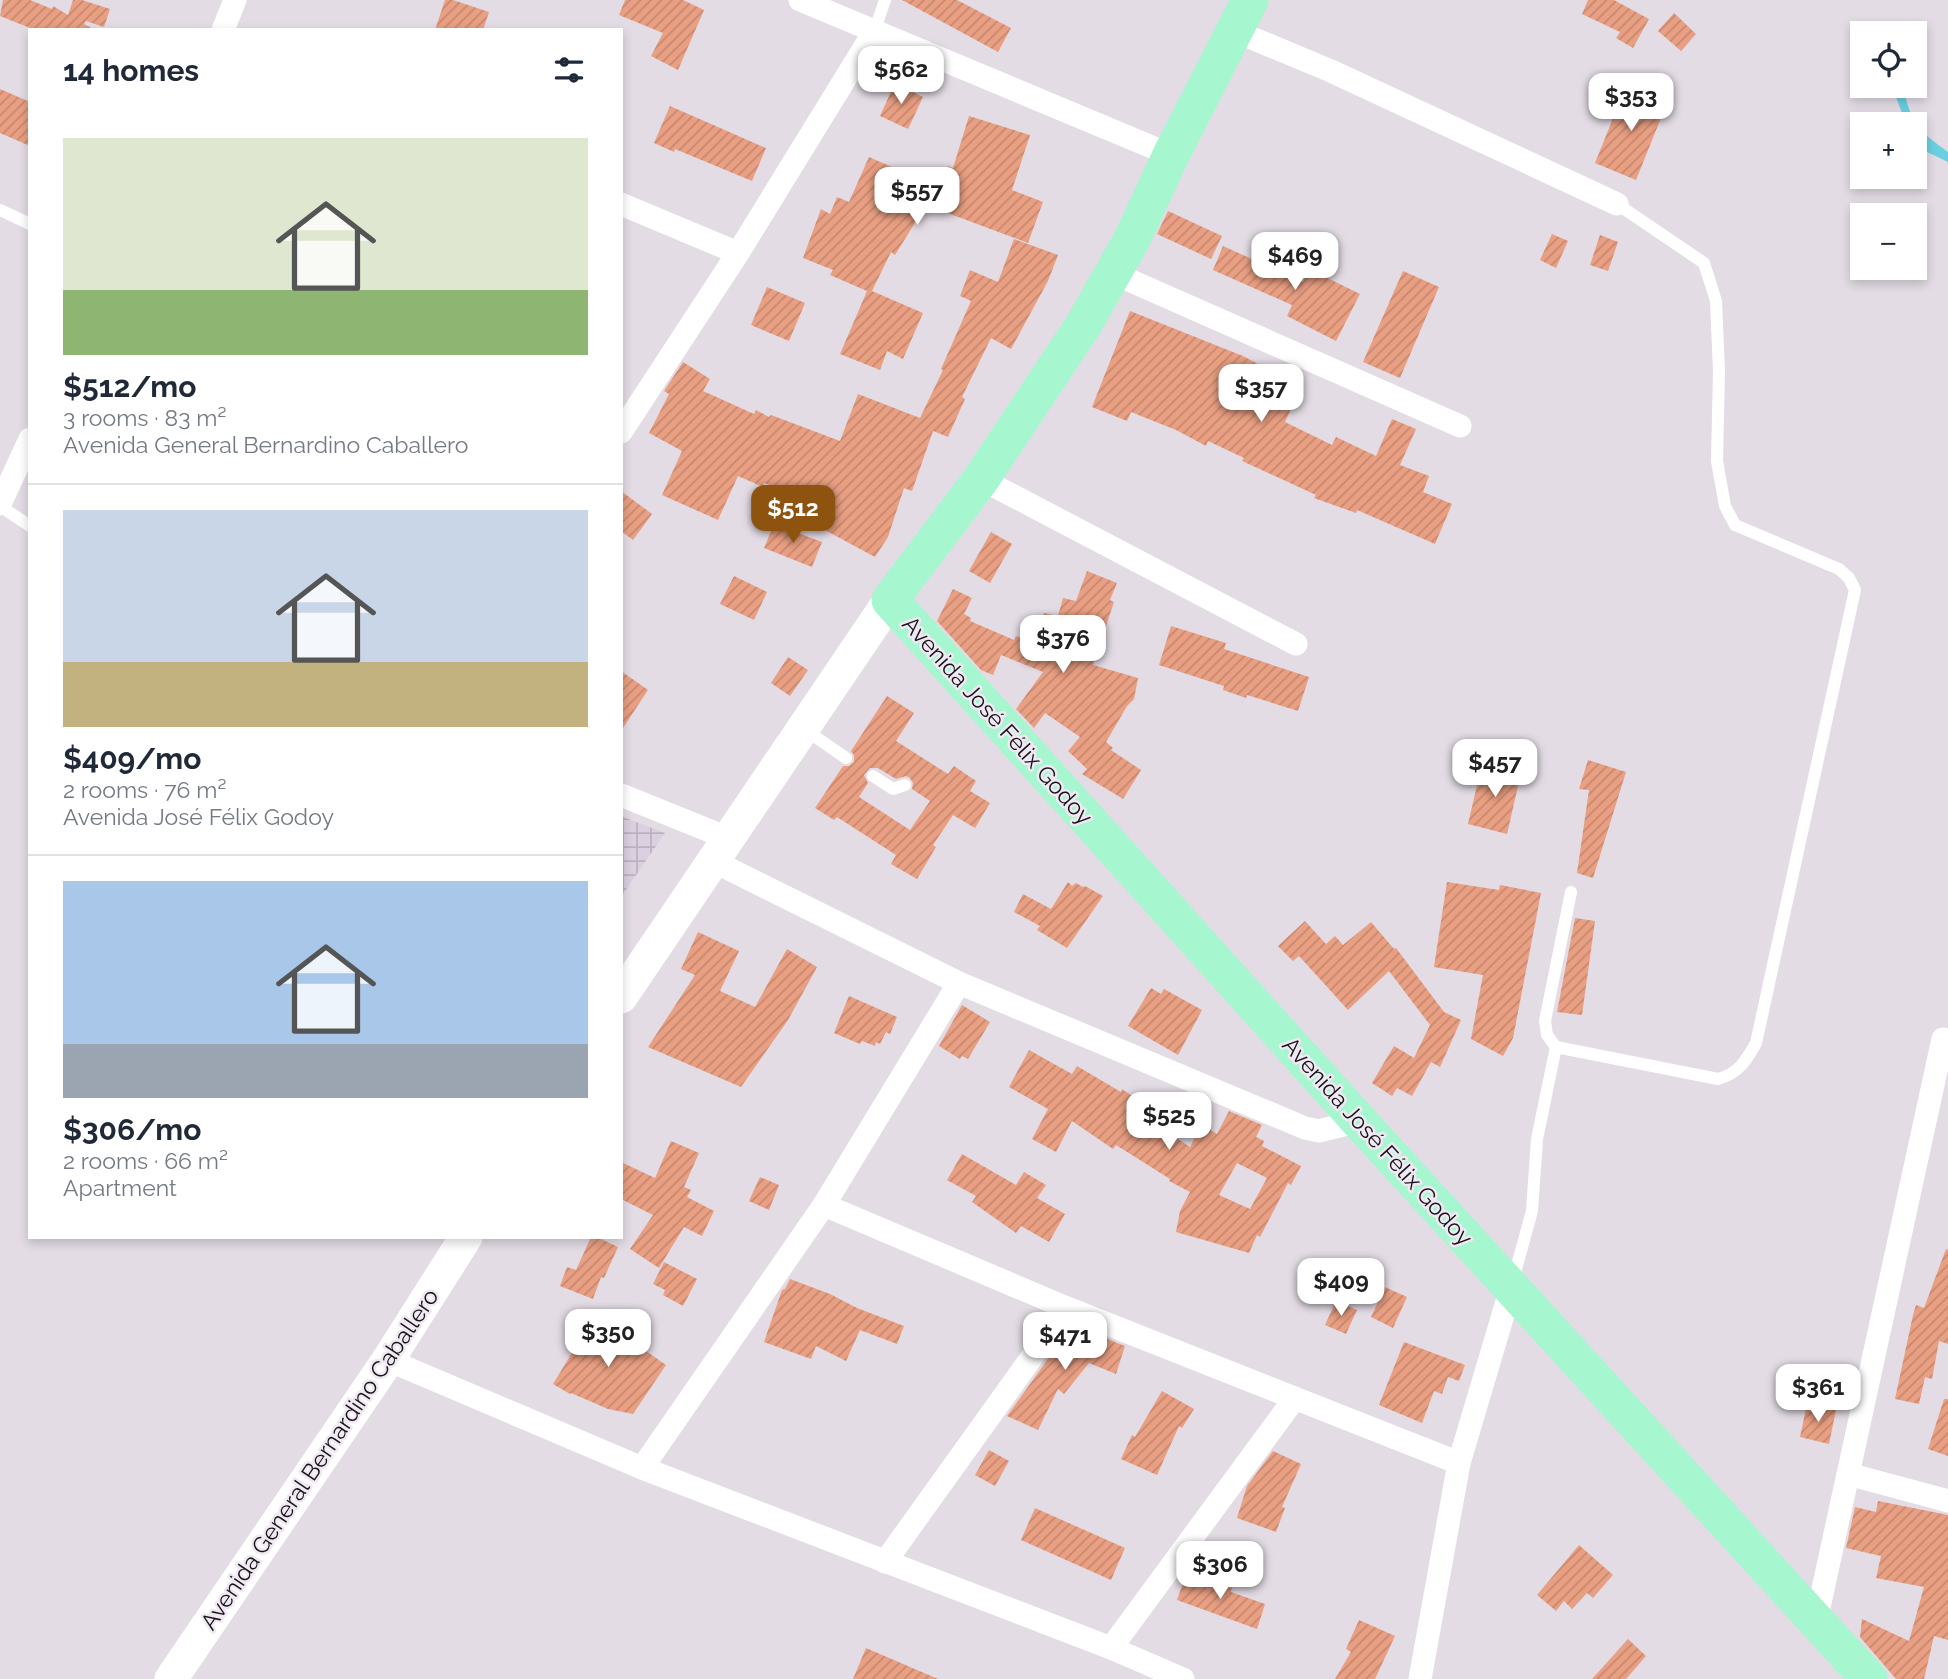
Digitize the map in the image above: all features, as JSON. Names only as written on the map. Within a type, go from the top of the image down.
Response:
[{"type":"main road","points":[[623,994],[890,600],[981,479],[1084,324],[1132,239],[1171,155],[1243,15]]},
{"type":"main road","name":"Avenida José Félix Godoy","points":[[890,600],[1359,1121],[1869,1679]]},
{"type":"main road","name":"Avenida General Bernardino Caballero","points":[[179,1676],[465,1239]]},
{"type":"street","points":[[224,28],[235,0]]},
{"type":"street","points":[[800,0],[1171,155]]},
{"type":"street","points":[[1243,15],[1331,71],[1617,204]]},
{"type":"street","points":[[623,429],[738,253],[874,32]]},
{"type":"street","points":[[623,205],[738,253]]},
{"type":"street","points":[[1113,273],[1460,426]]},
{"type":"street","points":[[0,505],[28,443]]},
{"type":"street","points":[[981,479],[1296,644]]},
{"type":"street","points":[[623,797],[959,983],[1305,1128],[1319,1131],[1359,1121]]},
{"type":"street","points":[[642,1468],[824,1205],[959,983]]},
{"type":"street","points":[[1816,1621],[1943,1039]]},
{"type":"street","points":[[824,1205],[1068,1308],[1459,1463]]},
{"type":"street","points":[[1420,1679],[1459,1463],[1511,1288]]},
{"type":"street","points":[[885,1562],[1068,1308]]},
{"type":"street","points":[[388,1360],[642,1468],[1111,1648],[1183,1679]]},
{"type":"street","points":[[1111,1648],[1295,1398]]},
{"type":"street","points":[[1848,1474],[1948,1501]]},
{"type":"lane","points":[[874,32],[885,0]]},
{"type":"lane","points":[[1572,892],[1545,1021],[1548,1035],[1556,1047],[1718,1079],[1741,1068],[1756,1043],[1855,590],[1849,578],[1839,569],[1735,525],[1725,506],[1717,461],[1719,372],[1716,301],[1704,263],[1617,204]]},
{"type":"lane","points":[[0,210],[28,223]]},
{"type":"lane","points":[[0,505],[28,525]]},
{"type":"lane","points":[[804,729],[846,758]]},
{"type":"lane","points":[[873,776],[893,789],[905,785]]},
{"type":"lane","points":[[1511,1288],[1532,1211],[1537,1139],[1556,1047]]},
{"type":"shaded area","points":[[623,817],[665,833],[623,894]]},
{"type":"water","points":[[1896,98],[1906,98],[1910,112],[1902,112]]},
{"type":"water","points":[[1927,135],[1948,152],[1948,162],[1927,152]]},
{"type":"building","points":[[3,0],[30,0],[52,9],[53,6],[68,15],[73,0],[82,0],[110,9],[104,27],[86,21],[84,24],[91,28],[30,28],[0,16]]},
{"type":"building","points":[[445,0],[453,0],[489,12],[484,28],[436,28]]},
{"type":"building","points":[[625,0],[683,0],[704,10],[678,70],[651,56],[663,33],[619,15]]},
{"type":"building","points":[[902,0],[957,0],[1011,28],[998,52]]},
{"type":"building","points":[[1588,0],[1614,0],[1649,19],[1633,48],[1616,38],[1620,32],[1582,14]]},
{"type":"building","points":[[1674,13],[1696,34],[1681,51],[1658,31]]},
{"type":"building","points":[[895,83],[923,97],[908,129],[880,116]]},
{"type":"building","points":[[1626,86],[1667,103],[1636,180],[1595,163]]},
{"type":"building","points":[[0,89],[28,101],[28,145],[0,133]]},
{"type":"building","points":[[670,106],[766,148],[752,181],[654,143]]},
{"type":"building","points":[[969,116],[1030,135],[1012,190],[1043,202],[1028,243],[926,205],[895,255],[891,252],[872,291],[923,313],[903,359],[887,351],[880,370],[840,354],[867,291],[830,275],[833,270],[803,258],[821,209],[830,214],[837,197],[849,202],[869,157],[940,188],[948,166],[953,168]]},
{"type":"building","points":[[1168,211],[1222,236],[1211,259],[1157,234]]},
{"type":"building","points":[[1552,234],[1568,241],[1556,268],[1540,260]]},
{"type":"building","points":[[1600,235],[1618,242],[1608,271],[1590,265]]},
{"type":"building","points":[[1014,239],[1058,255],[1048,281],[1011,349],[991,338],[962,397],[965,399],[948,437],[933,431],[912,491],[904,488],[888,537],[875,557],[823,529],[831,506],[764,483],[763,487],[738,476],[718,520],[662,495],[682,451],[649,433],[669,394],[664,391],[683,362],[710,379],[703,391],[754,414],[756,410],[840,441],[858,394],[920,418],[971,301],[960,296],[970,270],[998,282]]},
{"type":"building","points":[[1223,246],[1303,282],[1309,269],[1360,294],[1336,341],[1287,316],[1292,305],[1213,270]]},
{"type":"building","points":[[1403,271],[1439,287],[1400,378],[1363,362]]},
{"type":"building","points":[[767,287],[805,303],[789,341],[751,325]]},
{"type":"building","points":[[1130,311],[1243,356],[1301,387],[1285,422],[1332,445],[1336,437],[1376,456],[1392,419],[1416,429],[1400,465],[1429,476],[1423,492],[1452,504],[1435,544],[1357,510],[1356,513],[1314,498],[1316,495],[1242,461],[1244,458],[1208,441],[1206,446],[1176,430],[1131,412],[1127,421],[1092,407]]},
{"type":"building","points":[[623,492],[652,514],[633,540],[623,532]]},
{"type":"building","points":[[774,524],[822,542],[812,567],[764,548]]},
{"type":"building","points":[[991,532],[1012,544],[990,583],[969,571]]},
{"type":"building","points":[[1087,571],[1117,583],[1110,600],[1114,602],[1093,665],[1138,678],[1134,699],[1106,742],[1113,748],[1111,750],[1141,770],[1123,799],[1082,774],[1087,769],[1068,751],[1080,737],[1045,713],[1034,728],[1016,709],[1043,672],[1001,655],[993,675],[981,670],[937,621],[953,589],[972,598],[964,614],[971,618],[970,621],[1014,640],[1016,636],[1037,644],[1044,613],[1058,616],[1063,598],[1076,601]]},
{"type":"building","points":[[734,576],[767,592],[754,620],[720,604]]},
{"type":"building","points":[[1171,626],[1226,643],[1224,649],[1309,677],[1298,711],[1247,695],[1246,698],[1223,690],[1224,686],[1159,665]]},
{"type":"building","points":[[788,657],[808,670],[790,696],[771,683]]},
{"type":"building","points":[[623,672],[648,690],[623,728]]},
{"type":"building","points":[[887,696],[914,713],[896,741],[948,774],[954,766],[976,781],[970,791],[990,803],[975,828],[953,815],[933,845],[936,847],[917,879],[891,864],[896,855],[837,817],[834,820],[815,808],[843,766],[854,762],[851,751]],"holes":[[[870,768],[878,768],[896,779],[906,776],[910,778],[912,789],[930,801],[910,830],[859,797],[868,783],[864,775]]]},
{"type":"building","points":[[1588,760],[1626,772],[1593,878],[1577,873],[1589,790],[1579,789]]},
{"type":"building","points":[[1482,764],[1521,773],[1507,834],[1468,824]]},
{"type":"building","points":[[1068,882],[1072,886],[1076,883],[1085,886],[1103,896],[1067,948],[1037,930],[1040,926],[1014,912],[1023,894],[1051,909]]},
{"type":"building","points":[[1447,882],[1499,890],[1500,885],[1541,893],[1513,1038],[1503,1056],[1471,1039],[1483,975],[1434,967]]},
{"type":"building","points":[[1575,918],[1595,921],[1582,1015],[1557,1012]]},
{"type":"building","points":[[1305,921],[1326,944],[1335,936],[1343,945],[1371,922],[1394,949],[1396,948],[1444,1012],[1461,1020],[1440,1067],[1431,1062],[1412,1096],[1397,1088],[1392,1096],[1372,1083],[1394,1046],[1414,1058],[1430,1025],[1389,971],[1348,1010],[1299,956],[1293,961],[1278,946]]},
{"type":"building","points":[[698,932],[739,951],[720,991],[755,1007],[787,949],[817,967],[788,1020],[741,1087],[648,1047],[695,975],[681,969]]},
{"type":"building","points":[[1151,988],[1161,994],[1164,989],[1202,1010],[1178,1055],[1128,1026]]},
{"type":"building","points":[[849,996],[897,1017],[890,1034],[886,1032],[880,1044],[876,1042],[875,1046],[862,1041],[860,1044],[834,1033]]},
{"type":"building","points":[[962,1005],[990,1022],[968,1059],[962,1056],[960,1059],[939,1046]]},
{"type":"building","points":[[1029,1050],[1072,1074],[1077,1066],[1121,1092],[1122,1089],[1144,1104],[1138,1112],[1190,1147],[1202,1125],[1217,1134],[1229,1111],[1262,1125],[1256,1137],[1264,1141],[1262,1146],[1301,1166],[1291,1185],[1288,1183],[1249,1253],[1176,1232],[1180,1211],[1190,1192],[1116,1145],[1113,1149],[1072,1121],[1056,1152],[1032,1139],[1048,1109],[1009,1087]],"holes":[[[1237,1163],[1267,1178],[1250,1209],[1219,1195]]]},
{"type":"building","points":[[671,1141],[699,1153],[684,1187],[691,1190],[687,1197],[714,1211],[702,1236],[684,1227],[659,1268],[630,1249],[653,1215],[623,1200],[623,1163],[655,1178]]},
{"type":"building","points":[[962,1154],[1016,1185],[1024,1172],[1046,1185],[1037,1198],[1065,1214],[1049,1242],[1021,1226],[1016,1233],[972,1202],[976,1196],[947,1180]]},
{"type":"building","points":[[760,1177],[779,1185],[769,1210],[749,1201]]},
{"type":"building","points":[[590,1239],[601,1239],[618,1247],[604,1278],[601,1277],[593,1299],[560,1286],[567,1267],[576,1270]]},
{"type":"building","points":[[1946,1249],[1948,1344],[1939,1341],[1932,1379],[1925,1377],[1919,1404],[1895,1399],[1916,1305],[1924,1308]]},
{"type":"building","points":[[664,1262],[697,1279],[683,1306],[663,1295],[665,1290],[653,1284]]},
{"type":"building","points":[[790,1279],[904,1326],[897,1344],[860,1330],[846,1361],[816,1346],[811,1359],[764,1342],[782,1290]]},
{"type":"building","points":[[1385,1287],[1407,1297],[1393,1328],[1371,1317]]},
{"type":"building","points":[[1336,1301],[1357,1310],[1346,1334],[1325,1325]]},
{"type":"building","points":[[581,1316],[632,1341],[666,1365],[633,1414],[608,1409],[553,1384],[576,1346],[569,1342]]},
{"type":"building","points":[[1072,1325],[1125,1346],[1116,1374],[1089,1363],[1064,1394],[1058,1389],[1038,1430],[1007,1416],[1053,1352],[1057,1355],[1063,1337]]},
{"type":"building","points":[[1404,1342],[1465,1365],[1459,1381],[1448,1377],[1442,1394],[1434,1391],[1422,1423],[1379,1405]]},
{"type":"building","points":[[1162,1391],[1194,1409],[1182,1428],[1179,1426],[1157,1475],[1121,1459],[1132,1435],[1135,1437]]},
{"type":"building","points":[[1944,1399],[1948,1399],[1948,1456],[1928,1449]]},
{"type":"building","points":[[1807,1404],[1836,1410],[1829,1444],[1800,1437]]},
{"type":"building","points":[[989,1450],[1009,1461],[995,1486],[975,1475]]},
{"type":"building","points":[[1273,1451],[1301,1464],[1282,1507],[1285,1508],[1276,1532],[1237,1518],[1247,1486]]},
{"type":"building","points":[[1878,1501],[1948,1515],[1948,1640],[1934,1636],[1924,1679],[1896,1679],[1860,1637],[1862,1619],[1909,1641],[1924,1587],[1876,1578],[1881,1556],[1846,1548],[1855,1507],[1876,1512]]},
{"type":"building","points":[[1035,1508],[1125,1548],[1111,1580],[1021,1540]]},
{"type":"building","points":[[1579,1545],[1613,1575],[1593,1598],[1587,1593],[1572,1609],[1564,1601],[1556,1611],[1537,1595]]},
{"type":"building","points":[[1187,1572],[1232,1588],[1231,1592],[1265,1604],[1257,1629],[1177,1600]]},
{"type":"building","points":[[1359,1620],[1395,1636],[1375,1679],[1335,1679],[1351,1652],[1346,1649]]},
{"type":"building","points":[[1628,1639],[1646,1656],[1626,1679],[1592,1679]]},
{"type":"building","points":[[866,1648],[938,1679],[853,1679]]}]
